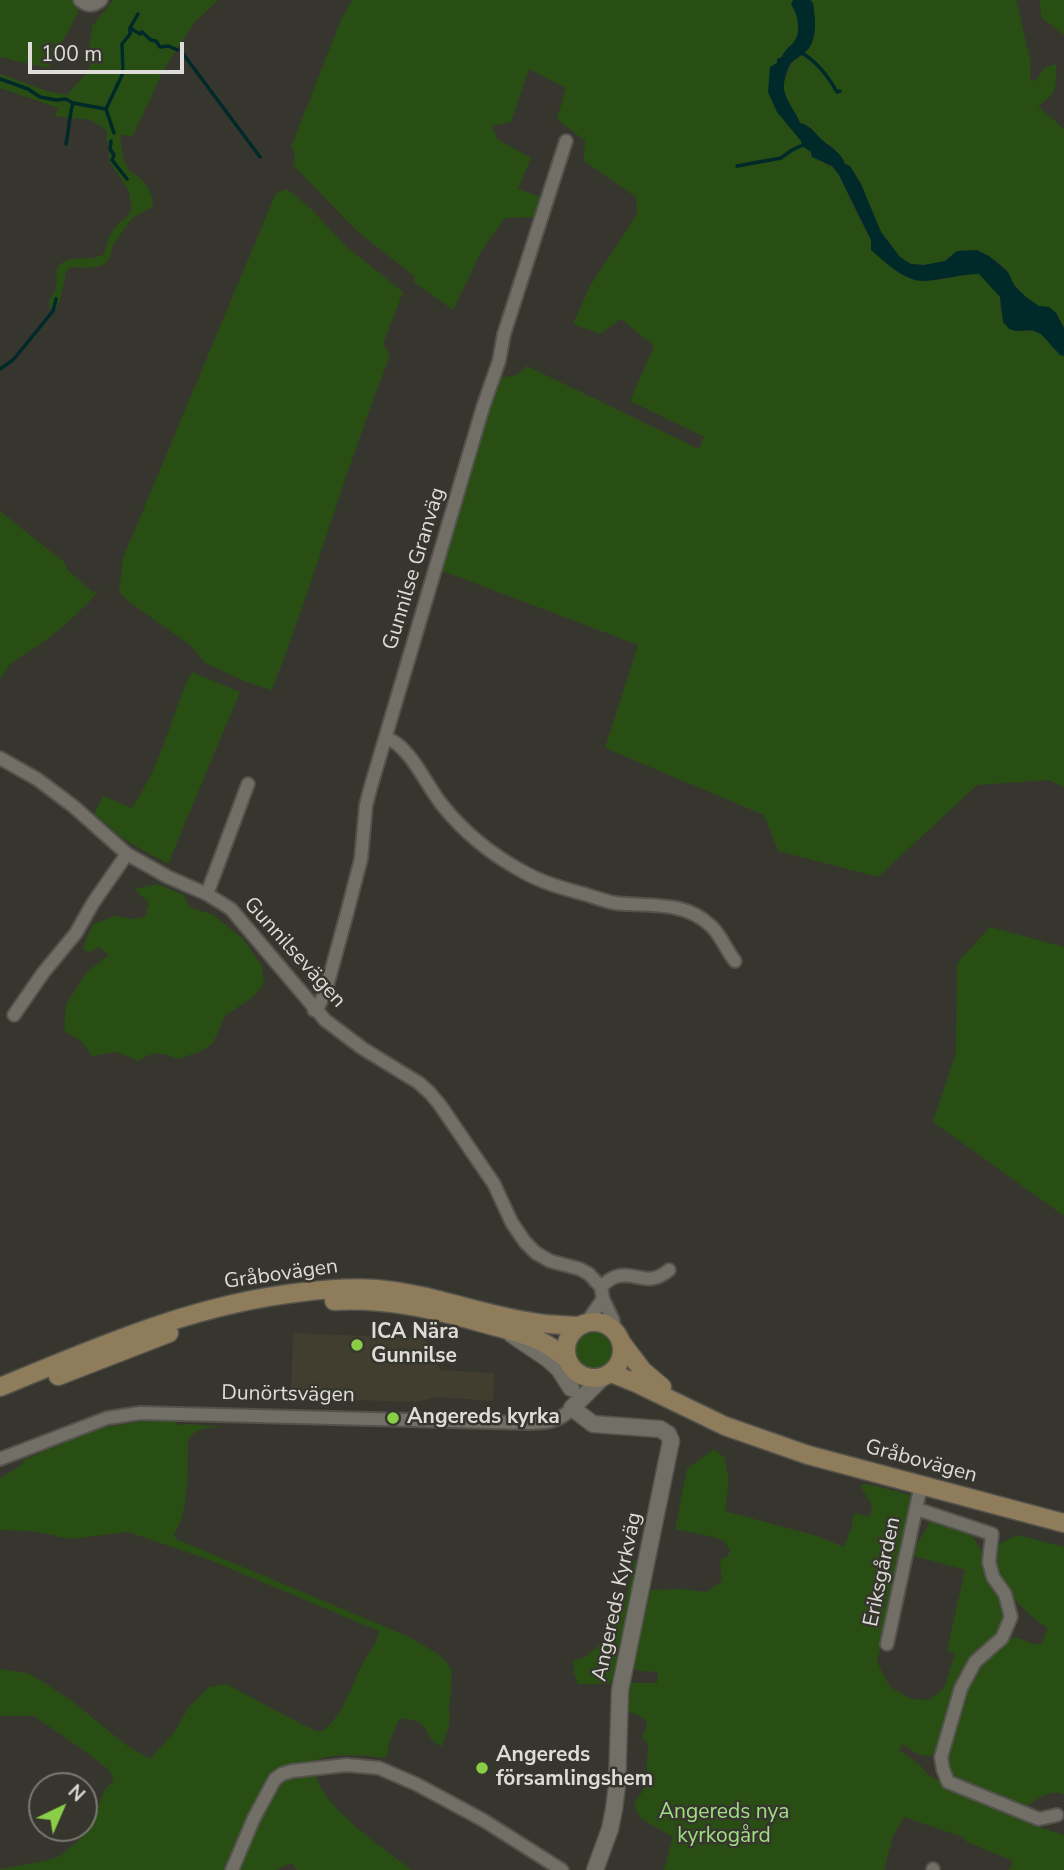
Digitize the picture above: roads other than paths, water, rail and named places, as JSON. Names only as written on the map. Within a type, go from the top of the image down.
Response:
[{"type":"main road","name":"Gråbovägen","points":[[0,1387],[139,1331],[200,1311],[262,1297],[335,1289],[374,1289],[412,1293],[530,1322],[601,1323],[617,1336],[653,1381],[680,1398],[768,1441]]},
{"type":"main road","name":"Gråbovägen","points":[[0,1400],[163,1335],[206,1322],[284,1306],[345,1300],[403,1304],[443,1312],[546,1343],[572,1386],[579,1374],[590,1379],[607,1375],[636,1382],[725,1426],[808,1455],[1064,1523]]},
{"type":"main road","points":[[572,1386],[566,1342],[583,1324]]},
{"type":"main road","points":[[607,1375],[619,1363],[621,1356],[617,1336]]},
{"type":"street","points":[[80,0],[89,6],[101,0]]},
{"type":"street","name":"Gunnilse Granväg","points":[[314,1010],[326,990],[347,913],[361,859],[366,805],[393,709],[499,361],[504,334],[566,141]]},
{"type":"street","points":[[386,738],[401,747],[436,797],[468,834],[511,865],[550,884],[613,902],[677,907],[713,927],[735,961]]},
{"type":"street","name":"Gunnilsevägen","points":[[0,758],[37,779],[71,804],[127,854],[231,909],[314,1010],[362,1048],[419,1083],[430,1093],[494,1184],[512,1223],[525,1242],[550,1261],[589,1274],[602,1293]]},
{"type":"street","points":[[207,894],[248,784]]},
{"type":"street","points":[[14,1015],[43,973],[76,933],[127,854]]},
{"type":"street","points":[[583,1324],[615,1277],[652,1279],[661,1277],[669,1270]]},
{"type":"street","points":[[602,1293],[617,1336]]},
{"type":"street","points":[[507,1330],[548,1359],[572,1386]]},
{"type":"street","name":"Dunörtsvägen","points":[[0,1460],[107,1418],[131,1413],[545,1423],[560,1419],[572,1386],[607,1375]]},
{"type":"street","name":"Angereds Kyrkväg","points":[[572,1386],[593,1424],[660,1429],[668,1434],[671,1441],[620,1690],[614,1809],[610,1829],[594,1870]]},
{"type":"street","name":"Eriksgården","points":[[887,1644],[921,1485]]},
{"type":"street","name":"Eriksgården","points":[[917,1509],[992,1534],[989,1562],[993,1577],[1005,1594],[1011,1617],[1002,1638],[975,1662],[961,1688],[941,1757],[948,1782],[1039,1819],[1057,1815]]},
{"type":"street","points":[[232,1870],[254,1818],[275,1779],[292,1771],[347,1765],[379,1768],[416,1784],[483,1820],[562,1870]]},
{"type":"water","points":[[793,0],[810,0],[813,3],[815,30],[809,48],[788,68],[784,86],[786,97],[800,123],[812,130],[850,166],[861,184],[881,232],[900,257],[911,264],[924,265],[945,261],[957,251],[977,250],[989,256],[1008,272],[1014,285],[1026,297],[1056,313],[1064,328],[1064,356],[1041,334],[1032,330],[1009,329],[1003,322],[1000,297],[979,274],[916,280],[895,270],[871,250],[871,240],[839,175],[832,166],[812,157],[811,152],[802,146],[801,141],[777,112],[768,92],[770,67],[777,63],[777,59],[782,57],[798,34],[797,18],[791,4]]},
{"type":"waterway","points":[[114,133],[106,109],[123,73],[122,44],[130,34],[130,28],[138,14]]},
{"type":"waterway","points":[[130,28],[140,34],[142,32],[160,47],[168,46],[178,50]]},
{"type":"waterway","points":[[802,53],[822,70],[837,92],[840,91]]},
{"type":"waterway","points":[[184,55],[260,157]]},
{"type":"waterway","points":[[0,79],[28,89],[40,97],[66,99],[73,103],[106,109]]},
{"type":"waterway","points":[[66,144],[73,103]]},
{"type":"waterway","points":[[111,141],[110,149],[114,155],[112,160],[127,179]]},
{"type":"waterway","points":[[737,166],[781,158],[803,145]]},
{"type":"waterway","points":[[0,369],[13,360],[53,311],[56,299]]},
{"type":"place","name":"ICA Nära Gunnilse","points":[[357,1345]]},
{"type":"place","name":"Angereds kyrka","points":[[393,1418]]},
{"type":"place","name":"Angereds församlingshem","points":[[482,1768]]},
{"type":"park label","name":"Angereds nya kyrkogård","points":[[724,1825]]}]
